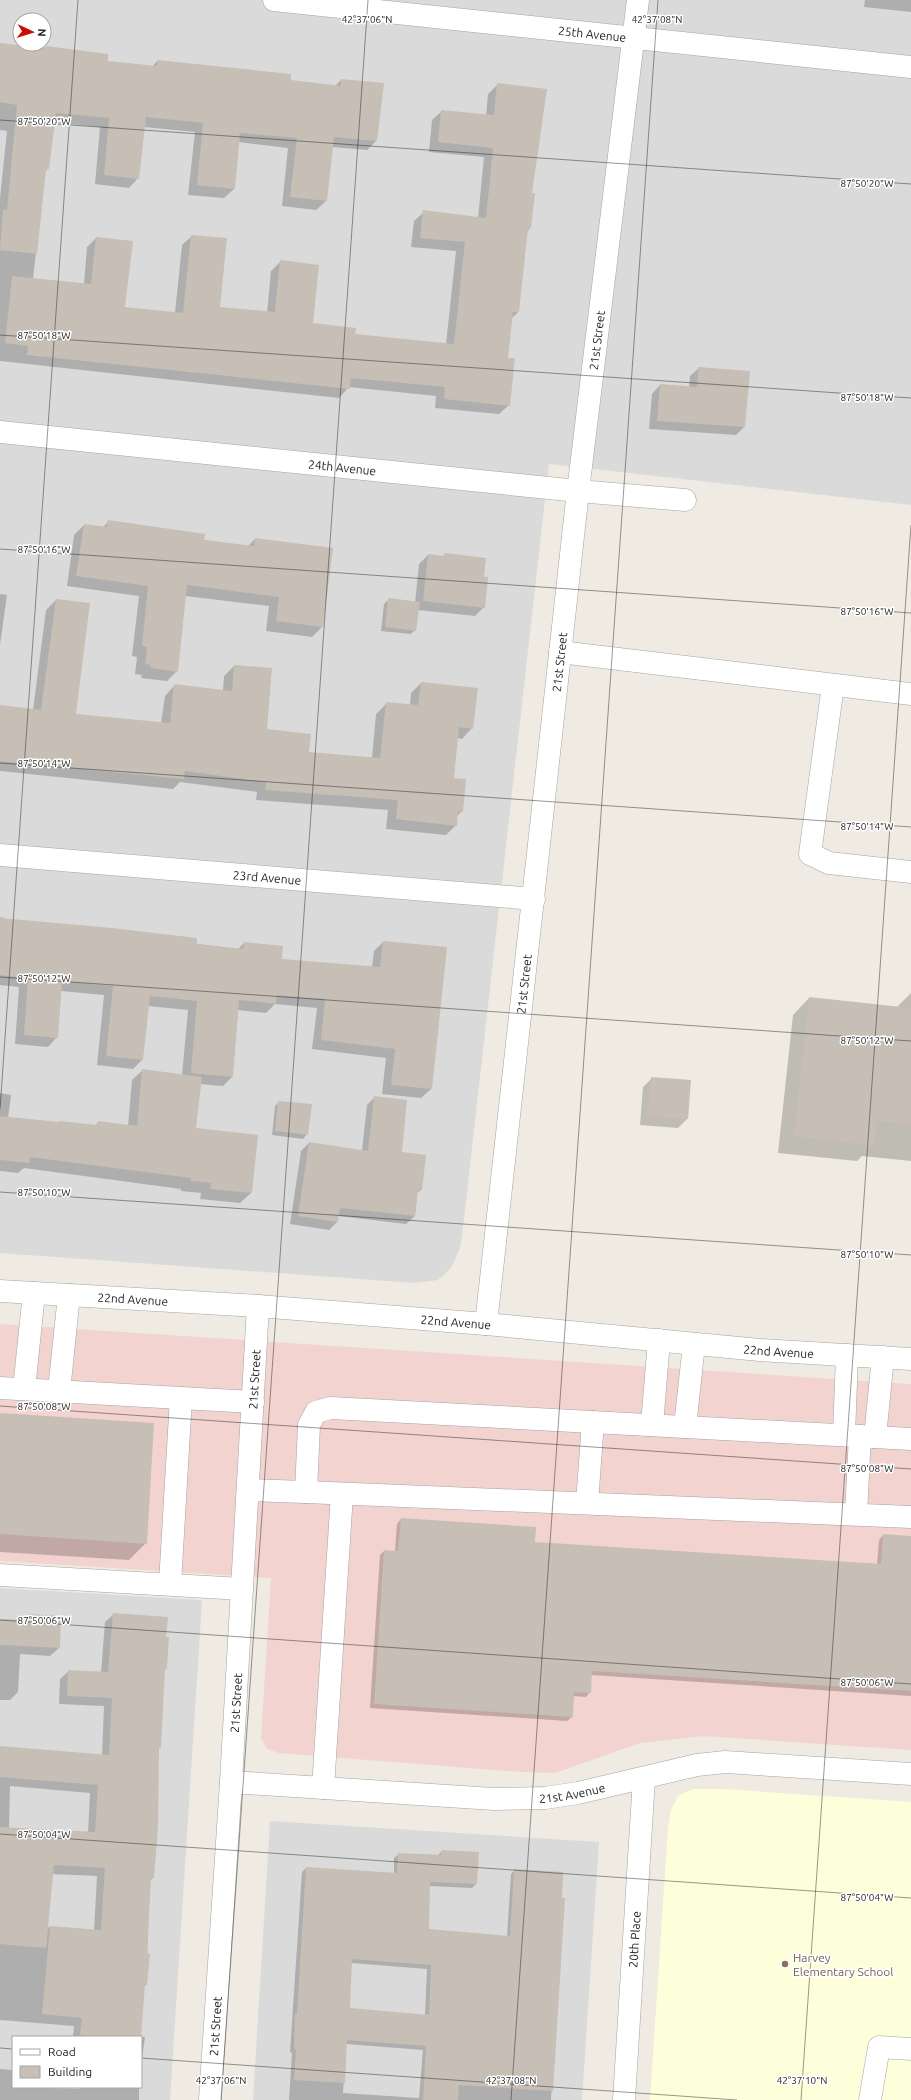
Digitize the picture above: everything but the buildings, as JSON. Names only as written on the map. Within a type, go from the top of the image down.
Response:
[{"type":"street","name":"25th Avenue","points":[[274,0],[911,67]]},
{"type":"street","name":"21st Street","points":[[486,1324],[578,491],[638,0]]},
{"type":"street","name":"24th Avenue","points":[[0,432],[578,491],[685,500]]},
{"type":"street","points":[[560,652],[911,694]]},
{"type":"street","points":[[833,684],[810,854],[829,863],[911,872]]},
{"type":"street","name":"23rd Avenue","points":[[0,855],[534,899]]},
{"type":"street","name":"22nd Avenue","points":[[0,1291],[258,1306],[486,1324],[694,1344],[911,1359]]},
{"type":"street","points":[[24,1389],[34,1293]]},
{"type":"street","points":[[59,1391],[68,1295]]},
{"type":"street","name":"21st Street","points":[[210,2100],[231,1782],[258,1306]]},
{"type":"street","points":[[652,1425],[659,1340]]},
{"type":"street","points":[[685,1427],[694,1344]]},
{"type":"street","points":[[848,1355],[860,1436],[856,1514]]},
{"type":"street","points":[[860,1436],[883,1357]]},
{"type":"street","points":[[0,1388],[253,1402]]},
{"type":"street","points":[[170,1584],[181,1398]]},
{"type":"street","points":[[306,1492],[309,1425],[316,1412],[331,1408],[911,1439]]},
{"type":"street","points":[[586,1503],[593,1422]]},
{"type":"street","points":[[248,1490],[911,1517]]},
{"type":"street","points":[[323,1788],[342,1494]]},
{"type":"street","points":[[0,1575],[242,1589]]},
{"type":"street","name":"21st Avenue","points":[[231,1782],[494,1800],[545,1798],[578,1793],[697,1766],[724,1762],[911,1774]]},
{"type":"street","name":"20th Place","points":[[624,2100],[644,1778]]},
{"type":"street","points":[[870,2100],[880,2047],[911,2050]]},
{"type":"shaded area","points":[[0,0],[911,0],[911,505],[549,464],[460,1248],[451,1268],[438,1280],[415,1283],[0,1253]]},
{"type":"shaded area","points":[[0,1324],[911,1384],[911,1750],[703,1736],[640,1743],[555,1773],[521,1772],[279,1753],[267,1749],[261,1738],[271,1578],[0,1561]]},
{"type":"shaded area","points":[[0,1588],[202,1600],[170,2100],[0,2100]]},
{"type":"shaded area","name":"Harvey Elementary School","points":[[693,1789],[723,1789],[911,1802],[911,2100],[650,2100],[668,1828],[671,1810],[678,1796]]},
{"type":"shaded area","points":[[270,1821],[599,1842],[582,2100],[253,2100]]},
{"type":"place","name":"Harvey Elementary School","points":[[785,1964]]}]
